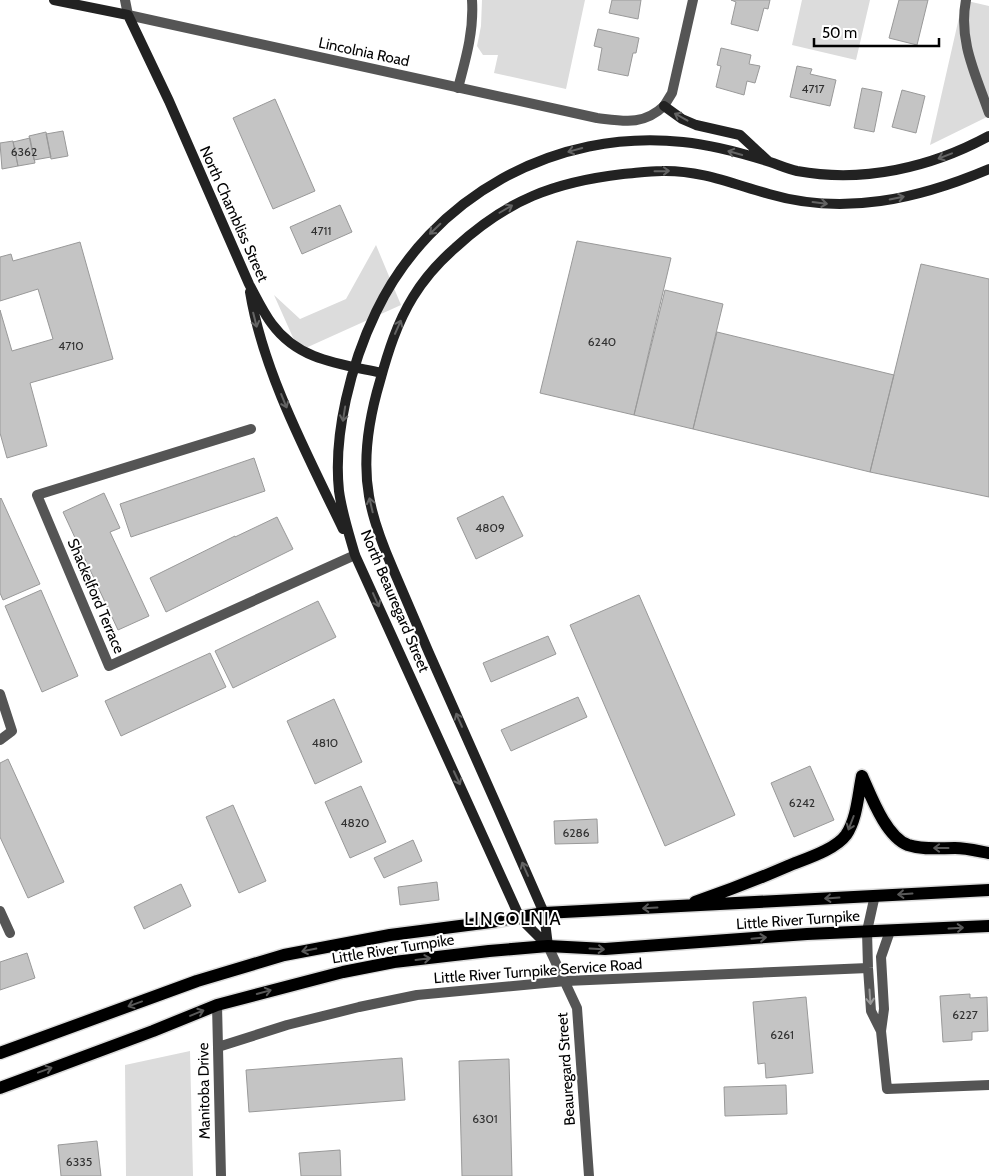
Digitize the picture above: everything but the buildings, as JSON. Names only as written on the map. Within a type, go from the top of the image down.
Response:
[{"type":"main road","name":"Lincolnia Road","points":[[59,1],[128,15]]},
{"type":"main road","name":"North Chambliss Street","points":[[128,15],[169,101],[249,284],[272,324],[296,348],[314,358],[382,373]]},
{"type":"main road","points":[[664,106],[689,122],[740,135],[769,162]]},
{"type":"main road","name":"North Beauregard Street","points":[[520,918],[355,556],[341,502],[338,462],[345,403],[354,367],[368,328],[395,275],[442,221],[471,198],[523,168],[579,149],[615,141],[655,140],[710,146],[795,170],[857,176],[919,166],[989,136]]},
{"type":"main road","name":"North Beauregard Street","points":[[548,946],[544,913],[405,598],[372,513],[366,475],[367,443],[372,408],[393,338],[405,311],[424,281],[444,258],[472,232],[495,215],[549,188],[591,178],[662,171],[712,176],[793,200],[830,205],[849,205],[882,202],[927,192],[989,168]]},
{"type":"main road","points":[[249,284],[258,332],[280,391],[291,419],[355,556]]},
{"type":"main road","points":[[680,907],[728,891],[817,854],[835,844],[845,836],[853,822],[862,776],[875,806],[886,824],[899,840],[907,845],[922,848],[958,848],[989,853]]},
{"type":"main road","name":"Little River Turnpike","points":[[0,1053],[197,981],[284,955],[390,934],[520,918],[544,913],[989,890]]},
{"type":"main road","name":"Beauregard Street","points":[[520,918],[548,946]]},
{"type":"main road","name":"Little River Turnpike","points":[[0,1088],[217,1005],[343,972],[394,962],[548,946],[605,949],[807,934],[989,926]]},
{"type":"street","name":"North Chambliss Street","points":[[124,0],[128,15]]},
{"type":"street","points":[[458,88],[472,38],[472,0]]},
{"type":"street","points":[[664,106],[672,93],[693,0]]},
{"type":"street","points":[[966,0],[963,13],[963,30],[967,50],[989,113]]},
{"type":"street","name":"Lincolnia Road","points":[[128,15],[597,118],[624,122],[645,120],[655,115],[664,106]]},
{"type":"street","name":"Shackelford Terrace","points":[[250,429],[37,496],[109,666],[355,556]]},
{"type":"street","points":[[0,694],[12,731],[0,740]]},
{"type":"street","points":[[874,896],[867,931],[868,968],[871,1011],[881,1031]]},
{"type":"street","points":[[0,911],[10,933]]},
{"type":"street","points":[[890,931],[881,957],[884,1009],[881,1031],[887,1089],[989,1085]]},
{"type":"street","name":"Beauregard Street","points":[[548,946],[577,1008],[589,1176]]},
{"type":"street","name":"Little River Turnpike Service Road","points":[[218,1047],[287,1025],[418,995],[566,982],[868,968]]},
{"type":"street","name":"Manitoba Drive","points":[[217,1005],[221,1176]]},
{"type":"shaded area","points":[[482,0],[585,0],[566,89],[494,73],[498,55],[483,55],[477,46],[481,26]]},
{"type":"shaded area","points":[[802,0],[870,0],[856,60],[792,45]]},
{"type":"shaded area","points":[[963,0],[989,6],[989,116],[930,145]]},
{"type":"shaded area","points":[[376,245],[401,305],[299,351],[274,295],[300,319],[346,299]]},
{"type":"shaded area","points":[[190,1051],[193,1176],[126,1176],[125,1065]]},
{"type":"district","name":"LINCOLNIA","points":[[513,919]]}]
